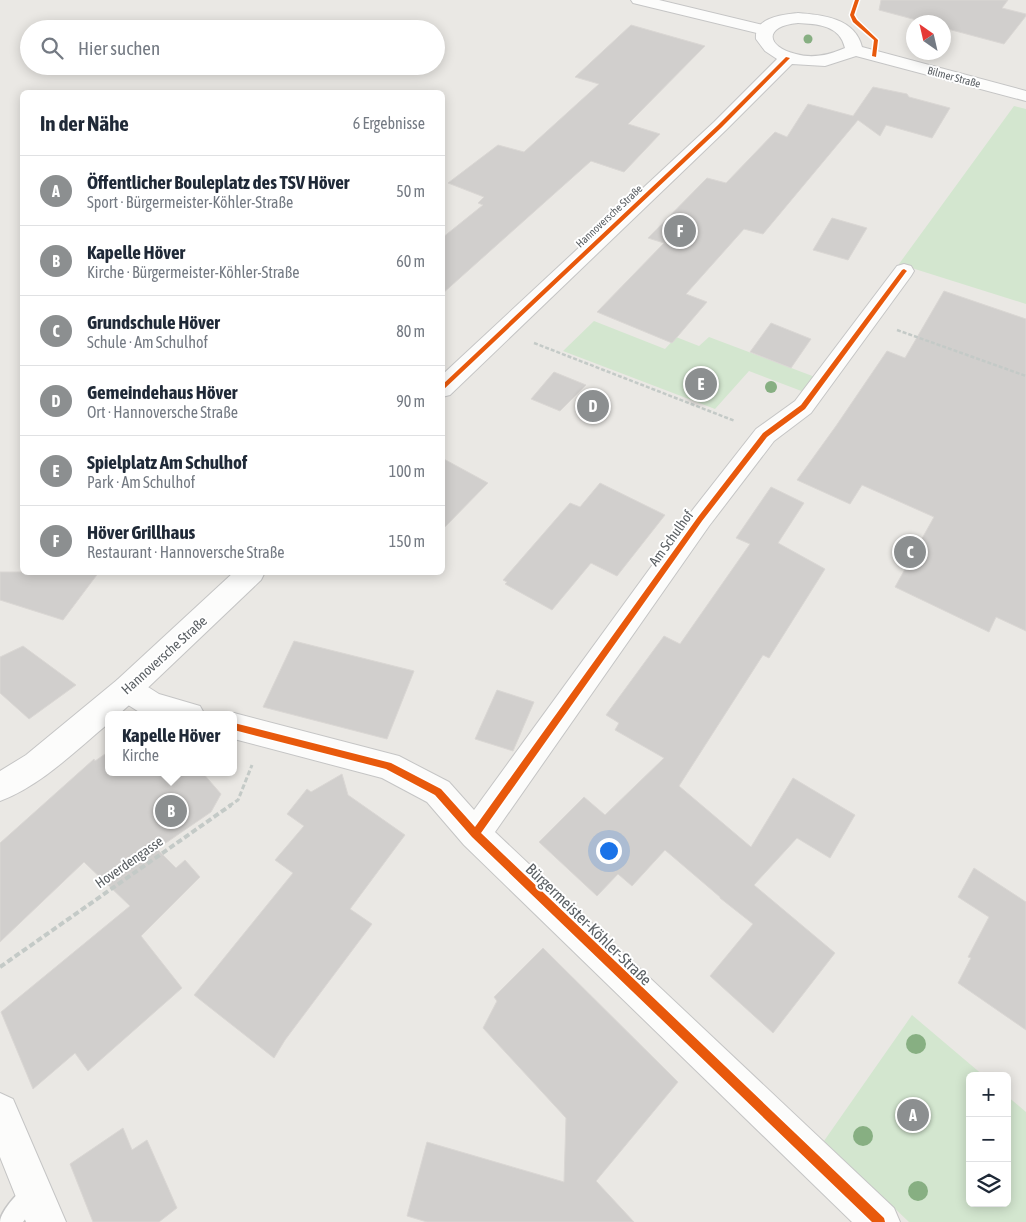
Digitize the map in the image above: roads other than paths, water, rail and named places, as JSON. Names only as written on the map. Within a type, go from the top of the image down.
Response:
[{"type":"street","points":[[639,0],[766,30]]},
{"type":"street","points":[[817,12],[850,35],[854,50],[838,58],[822,61],[788,58],[766,44],[764,37],[766,30],[772,24],[817,12]]},
{"type":"street","name":"Bilmer Straße","points":[[854,50],[1026,96]]},
{"type":"street","name":"Hannoversche Straße","points":[[445,386],[720,126],[788,58]]},
{"type":"street","name":"Am Schulhof","points":[[475,834],[700,519],[765,435],[802,407],[904,272]]},
{"type":"street","name":"Hannoversche Straße","points":[[0,787],[37,765],[127,689],[249,575]]},
{"type":"street","points":[[127,689],[152,705],[175,711]]},
{"type":"street","name":"Bürgermeister-Köhler-Straße","points":[[249,730],[388,766],[438,792],[475,834],[880,1222]]},
{"type":"street","points":[[0,1112],[40,1207]]},
{"type":"lane","points":[[9,1222],[40,1207]]},
{"type":"place","name":"Höver Grillhaus","points":[[680,231]]},
{"type":"place","name":"Spielplatz Am Schulhof","points":[[701,384]]},
{"type":"place","name":"Gemeindehaus Höver","points":[[593,406]]},
{"type":"place","name":"Grundschule Höver","points":[[910,552]]},
{"type":"place","name":"Kapelle Höver","points":[[171,811]]},
{"type":"place","name":"Öffentlicher Bouleplatz des TSV Höver","points":[[913,1115]]}]
